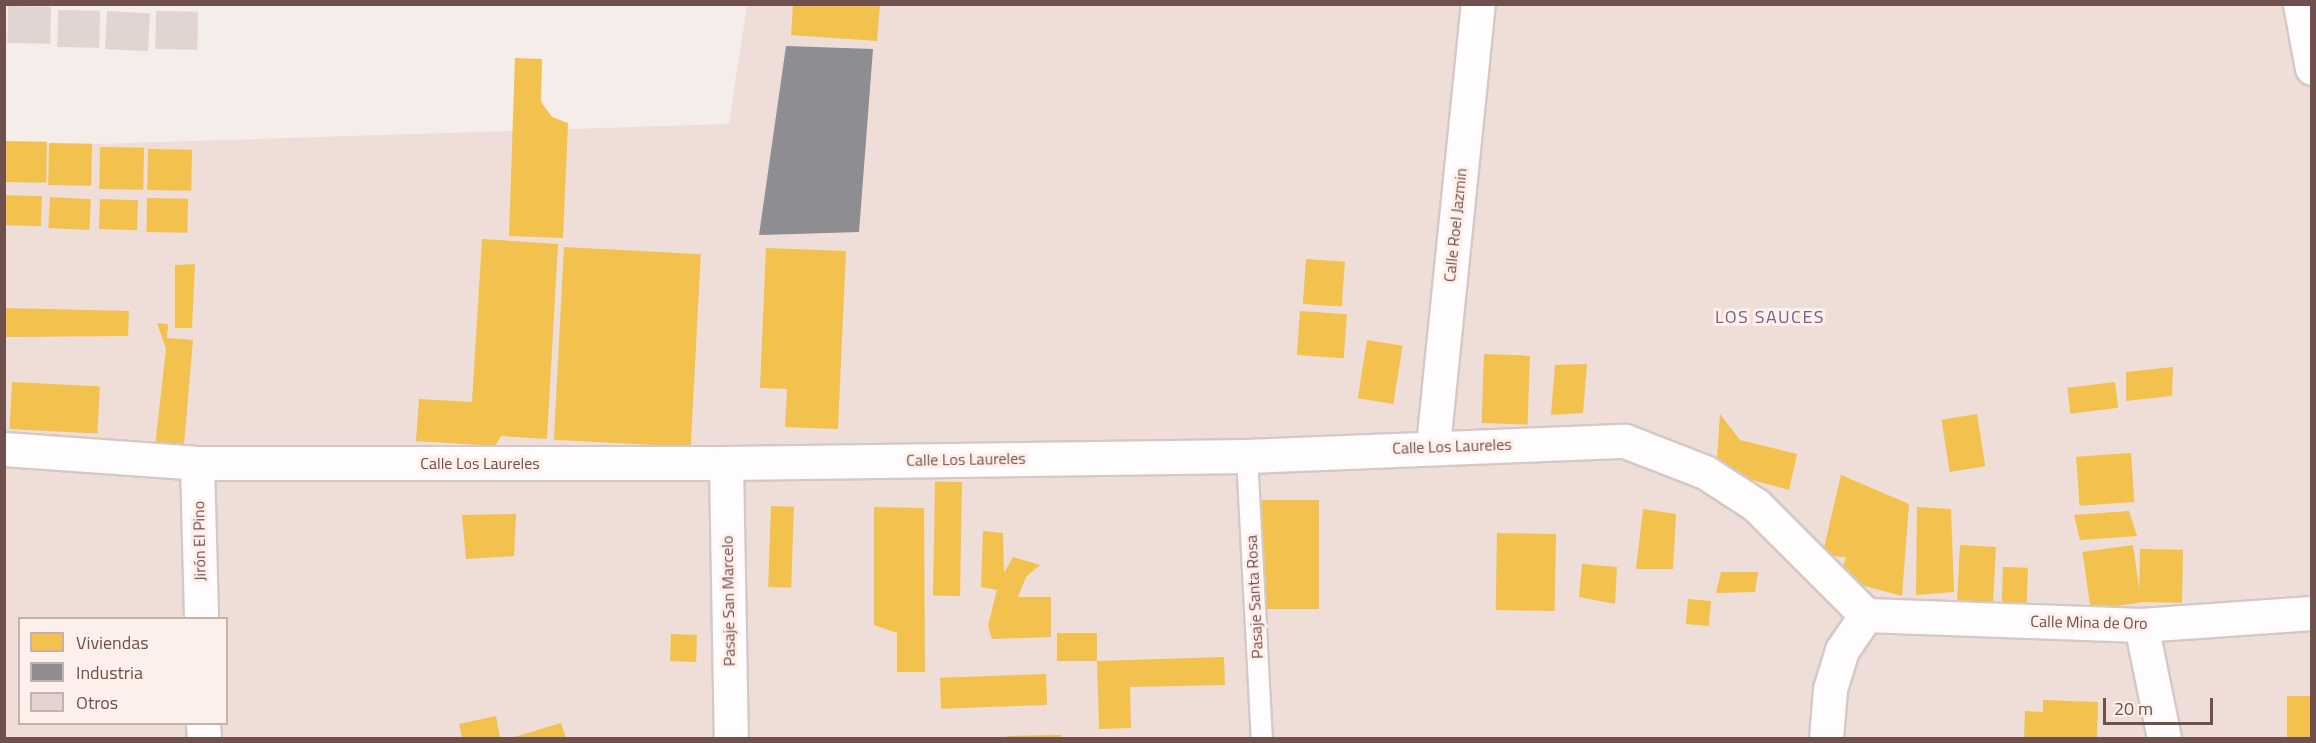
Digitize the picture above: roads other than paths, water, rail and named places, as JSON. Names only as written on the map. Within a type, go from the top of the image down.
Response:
[{"type":"street","name":"Calle Roel Jazmin","points":[[1433,445],[1478,4]]},
{"type":"street","points":[[2300,4],[2312,68]]},
{"type":"street","name":"Calle Los Laureles","points":[[4,448],[197,463],[726,463],[1246,456],[1433,445],[1625,441],[1663,452],[1756,506],[1866,615]]},
{"type":"street","name":"Jirón El Pino","points":[[197,463],[201,617]]},
{"type":"street","name":"Pasaje San Marcelo","points":[[726,463],[731,738]]},
{"type":"street","name":"Calle Mina de Oro","points":[[1866,615],[2141,625],[2311,607]]},
{"type":"street","points":[[1826,738],[1830,689],[1842,650],[1866,615]]},
{"type":"street","points":[[2141,625],[2164,738]]},
{"type":"lane","name":"Pasaje Santa Rosa","points":[[1246,456],[1262,738]]},
{"type":"district","name":"LOS SAUCES","points":[[1770,317]]}]
